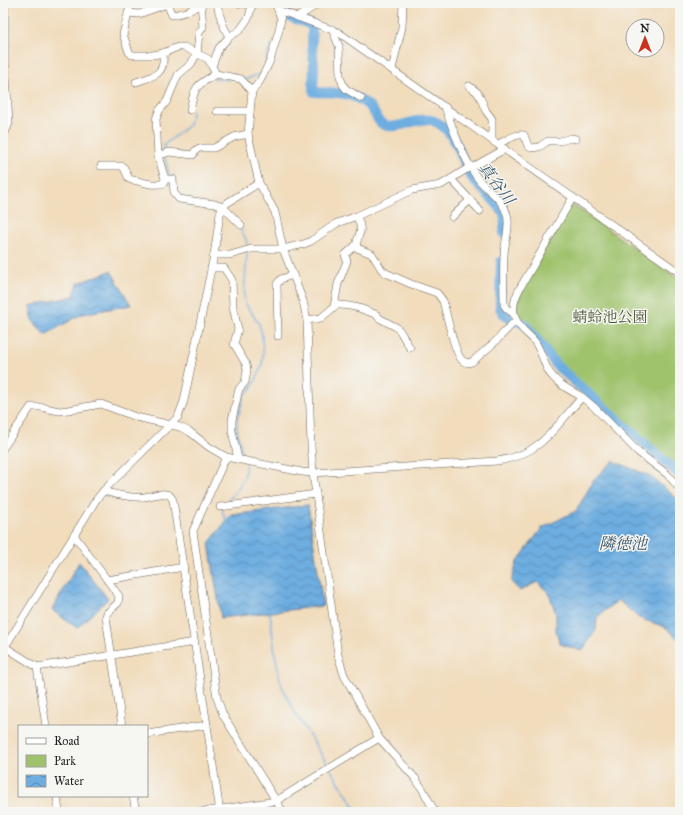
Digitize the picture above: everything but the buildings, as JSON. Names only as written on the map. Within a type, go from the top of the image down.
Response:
[{"type":"street","points":[[5,133],[9,123],[5,59],[6,3]]},
{"type":"street","points":[[131,3],[123,34],[129,52],[132,55],[163,53],[178,47],[184,47],[208,59],[216,74]]},
{"type":"street","points":[[128,14],[139,14],[167,4],[172,15],[185,13],[194,9],[201,3]]},
{"type":"street","points":[[101,166],[122,166],[129,179],[161,185],[164,183],[165,179],[158,156],[156,119],[167,101],[178,75],[191,64],[196,53],[199,33],[203,27],[201,3]]},
{"type":"street","points":[[217,3],[218,12],[229,37]]},
{"type":"street","points":[[212,66],[219,48],[229,37],[240,30],[249,17],[255,4],[237,3]]},
{"type":"street","points":[[298,17],[319,3]]},
{"type":"street","points":[[392,69],[402,26],[403,3]]},
{"type":"street","points":[[435,812],[424,790],[415,778],[379,738],[340,666],[316,494],[311,445],[307,320],[303,301],[283,249],[275,212],[259,183],[248,134],[252,91],[260,81],[267,68],[275,46],[281,19],[281,9],[338,32],[680,273]]},
{"type":"street","points":[[332,29],[339,46],[340,76],[343,85],[346,90],[361,98]]},
{"type":"street","points":[[136,82],[158,74],[163,66],[163,53]]},
{"type":"street","points":[[190,110],[193,93],[196,87],[216,74],[241,79],[252,91]]},
{"type":"street","points":[[469,86],[477,92],[486,112],[492,119],[495,142]]},
{"type":"street","points":[[444,107],[470,168],[477,178],[504,206],[508,214],[504,255],[504,305],[515,317],[520,326],[535,342],[548,372],[555,380],[582,397],[599,412],[638,452],[667,474],[680,489]]},
{"type":"street","points":[[217,111],[250,111]]},
{"type":"street","points":[[158,156],[170,152],[193,155],[199,148],[214,148],[234,137],[248,134]]},
{"type":"street","points":[[495,142],[510,140],[521,134],[524,135],[528,146],[534,149],[548,141],[560,141],[571,138],[576,139]]},
{"type":"street","points":[[214,255],[230,255],[251,249],[283,249],[311,241],[337,223],[356,216],[412,190],[441,185],[505,149]]},
{"type":"street","points":[[165,179],[173,179],[174,193],[179,199],[215,204],[223,207],[241,225]]},
{"type":"street","points":[[451,179],[480,211]]},
{"type":"street","points":[[195,642],[111,654],[37,667],[4,649],[96,500],[103,491],[178,417],[184,401],[214,255],[220,214],[223,207],[233,198],[259,183]]},
{"type":"street","points":[[356,245],[357,248],[372,254],[382,270],[386,273],[410,284],[437,293],[441,296],[456,349],[460,358],[469,364],[495,342],[515,317],[513,305],[515,298],[573,197]]},
{"type":"street","points":[[452,217],[470,200]]},
{"type":"street","points":[[307,320],[321,318],[335,305],[338,284],[347,261],[345,255],[356,245],[361,228],[356,216]]},
{"type":"street","points":[[211,268],[224,268],[232,280],[233,307],[238,329],[234,344],[246,364],[247,371],[245,382],[239,389],[232,420],[232,431],[238,460]]},
{"type":"street","points":[[278,336],[277,284],[281,279],[294,275]]},
{"type":"street","points":[[335,305],[344,304],[377,315],[379,318],[396,327],[410,348]]},
{"type":"street","points":[[3,448],[31,407],[35,406],[59,411],[101,404],[136,417],[171,424],[190,432],[209,447],[226,457],[302,472],[314,473],[507,460],[520,456],[536,448],[546,440],[582,397]]},
{"type":"street","points":[[226,457],[193,531],[215,683],[223,715],[283,812]]},
{"type":"street","points":[[103,491],[128,497],[144,497],[166,494],[173,500],[220,811]]},
{"type":"street","points":[[220,507],[316,494]]},
{"type":"street","points":[[74,535],[119,596],[118,603],[107,613],[106,617],[122,725]]},
{"type":"street","points":[[107,580],[184,567]]},
{"type":"street","points":[[37,667],[46,725]]},
{"type":"street","points":[[148,734],[208,725]]},
{"type":"street","points":[[201,812],[220,811],[276,801],[379,738]]},
{"type":"street","points":[[57,797],[59,812]]},
{"type":"street","points":[[133,797],[136,812]]},
{"type":"green space","name":"蜻蛉池公園","points":[[569,205],[573,205],[680,280],[680,473],[558,364],[531,327],[519,319],[517,309],[518,299]]},
{"type":"water","points":[[111,271],[131,305],[82,314],[45,335],[33,321],[30,306],[74,296],[78,283]]},
{"type":"water","name":"隣徳池","points":[[613,461],[650,476],[680,501],[680,641],[665,627],[639,618],[618,600],[597,617],[596,630],[582,651],[560,644],[556,630],[556,614],[549,593],[537,582],[520,591],[511,582],[517,562],[542,528],[576,511],[595,478]]},
{"type":"water","points":[[308,505],[323,606],[221,618],[209,543],[231,515]]},
{"type":"water","points":[[79,562],[108,599],[77,628],[52,610]]},
{"type":"waterway","name":"真谷川","points":[[282,3],[287,16],[312,25],[314,92],[350,95],[363,101],[369,106],[379,121],[387,126],[400,125],[421,120],[434,121],[441,125],[448,131],[457,145],[467,169],[474,181],[501,209],[505,220],[504,234]]},
{"type":"waterway","points":[[266,62],[271,45]]},
{"type":"waterway","points":[[245,80],[261,72]]},
{"type":"waterway","points":[[214,79],[228,80]]},
{"type":"waterway","points":[[163,153],[164,145],[189,125],[192,111]]},
{"type":"waterway","points":[[164,156],[170,177]]},
{"type":"waterway","points":[[238,227],[242,231],[247,247]]},
{"type":"waterway","points":[[243,458],[237,431],[237,420],[244,395],[250,390],[257,378],[262,365],[263,355],[262,335],[259,324],[245,303],[244,296],[247,252]]},
{"type":"waterway","name":"真谷川","points":[[501,261],[500,308],[505,316],[526,325],[557,366],[680,475]]},
{"type":"waterway","points":[[226,504],[243,480],[245,475],[245,464]]},
{"type":"waterway","points":[[222,510],[227,523]]},
{"type":"waterway","points":[[270,613],[275,654],[283,689],[293,709],[329,767]]},
{"type":"waterway","points":[[331,770],[358,812]]}]
